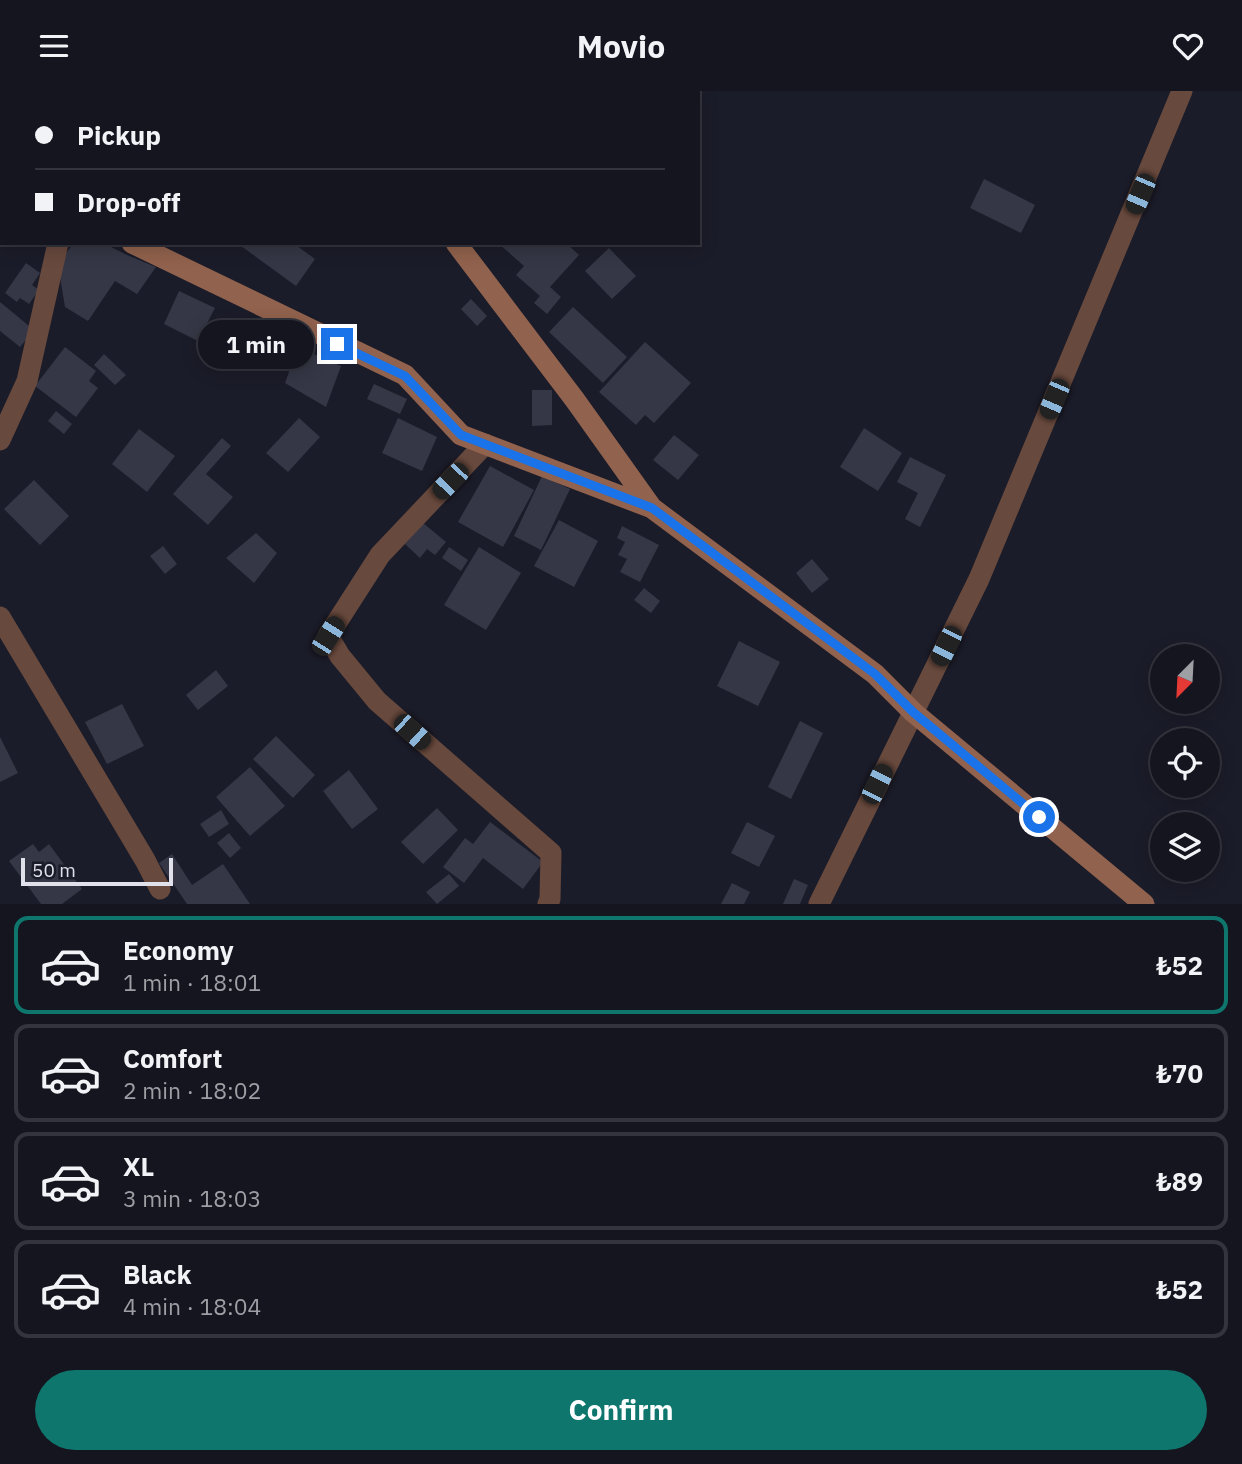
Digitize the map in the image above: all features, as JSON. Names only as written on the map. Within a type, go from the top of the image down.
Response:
[{"type":"street","points":[[819,904],[979,579],[1182,91]]},
{"type":"street","points":[[0,440],[27,381],[58,245]]},
{"type":"street","points":[[136,245],[405,376],[461,435],[652,508],[875,674],[913,712],[1144,904]]},
{"type":"street","points":[[458,245],[575,400],[652,508]]},
{"type":"street","points":[[485,444],[380,555],[328,636],[340,656],[377,701],[551,853],[548,904]]},
{"type":"street","points":[[0,617],[160,889]]},
{"type":"building","points":[[984,179],[1035,205],[1021,233],[970,208]]},
{"type":"building","points":[[72,245],[107,245],[156,267],[137,294],[115,281],[88,321],[65,307],[59,262]]},
{"type":"building","points":[[240,245],[296,245],[315,259],[296,286]]},
{"type":"building","points":[[500,245],[568,245],[579,255],[550,287],[561,297],[547,314],[534,303],[540,296],[516,275],[524,266]]},
{"type":"building","points":[[609,248],[636,276],[612,299],[585,271]]},
{"type":"building","points":[[26,263],[40,273],[32,285],[39,290],[29,304],[20,298],[17,302],[5,293]]},
{"type":"building","points":[[179,291],[215,308],[198,341],[164,324]]},
{"type":"building","points":[[471,299],[487,316],[477,326],[461,309]]},
{"type":"building","points":[[0,302],[34,330],[20,347],[0,331]]},
{"type":"building","points":[[573,307],[627,357],[603,383],[549,332]]},
{"type":"building","points":[[645,342],[691,383],[654,423],[645,415],[636,425],[599,392]]},
{"type":"building","points":[[65,347],[96,371],[89,381],[98,388],[76,417],[35,386]]},
{"type":"building","points":[[298,347],[341,366],[326,407],[285,383]]},
{"type":"building","points":[[104,354],[126,375],[115,385],[94,365]]},
{"type":"building","points":[[374,384],[407,399],[400,414],[367,399]]},
{"type":"building","points":[[532,390],[552,390],[552,425],[532,426]]},
{"type":"building","points":[[56,411],[72,424],[64,434],[48,421]]},
{"type":"building","points":[[299,418],[320,437],[288,472],[266,453]]},
{"type":"building","points":[[398,418],[437,437],[422,471],[382,453]]},
{"type":"building","points":[[864,428],[902,453],[878,491],[840,467]]},
{"type":"building","points":[[139,429],[175,456],[147,492],[112,464]]},
{"type":"building","points":[[674,435],[699,455],[678,480],[653,460]]},
{"type":"building","points":[[222,438],[231,446],[206,474],[233,497],[208,525],[173,494]]},
{"type":"building","points":[[910,457],[946,475],[920,527],[905,519],[918,493],[897,482]]},
{"type":"building","points":[[490,466],[534,490],[503,547],[458,522]]},
{"type":"building","points":[[542,476],[570,489],[541,550],[514,536]]},
{"type":"building","points":[[34,480],[69,516],[40,545],[4,509]]},
{"type":"building","points":[[559,520],[598,541],[574,587],[534,566]]},
{"type":"building","points":[[423,523],[446,542],[435,555],[427,549],[420,558],[405,544]]},
{"type":"building","points":[[622,526],[659,545],[640,582],[620,572],[627,559],[618,555],[625,542],[617,538]]},
{"type":"building","points":[[256,533],[277,553],[254,583],[226,558]]},
{"type":"building","points":[[163,546],[177,564],[165,574],[150,556]]},
{"type":"building","points":[[449,547],[468,560],[461,571],[442,558]]},
{"type":"building","points":[[479,547],[521,573],[486,630],[444,605]]},
{"type":"building","points":[[812,559],[829,579],[812,593],[796,573]]},
{"type":"building","points":[[644,588],[660,601],[651,613],[634,600]]},
{"type":"building","points":[[739,641],[780,662],[758,706],[717,686]]},
{"type":"building","points":[[216,670],[228,686],[198,710],[186,695]]},
{"type":"building","points":[[122,704],[144,746],[107,764],[85,722]]},
{"type":"building","points":[[800,721],[823,733],[791,799],[768,787]]},
{"type":"building","points":[[276,736],[315,775],[293,798],[253,759]]},
{"type":"building","points":[[0,737],[18,773],[0,782]]},
{"type":"building","points":[[250,767],[285,806],[250,836],[216,797]]},
{"type":"building","points":[[349,770],[378,809],[352,829],[323,791]]},
{"type":"building","points":[[437,808],[458,830],[423,864],[401,842]]},
{"type":"building","points":[[221,810],[229,824],[209,837],[200,824]]},
{"type":"building","points":[[490,822],[543,862],[523,889],[483,858],[464,883],[443,867],[465,838],[473,844]]},
{"type":"building","points":[[747,822],[775,836],[759,867],[731,853]]},
{"type":"building","points":[[229,833],[241,848],[230,858],[217,843]]},
{"type":"building","points":[[33,844],[39,852],[49,844],[82,889],[62,904],[41,904],[9,861]]},
{"type":"building","points":[[172,854],[192,885],[223,864],[250,904],[187,904],[159,863]]},
{"type":"building","points":[[449,874],[459,886],[437,904],[426,892]]},
{"type":"building","points":[[794,879],[808,885],[800,904],[783,904]]},
{"type":"building","points":[[732,883],[750,892],[744,904],[721,904]]},
{"type":"route","points":[[337,344],[405,376],[461,435],[652,508],[875,674],[913,712],[1039,817]]}]
